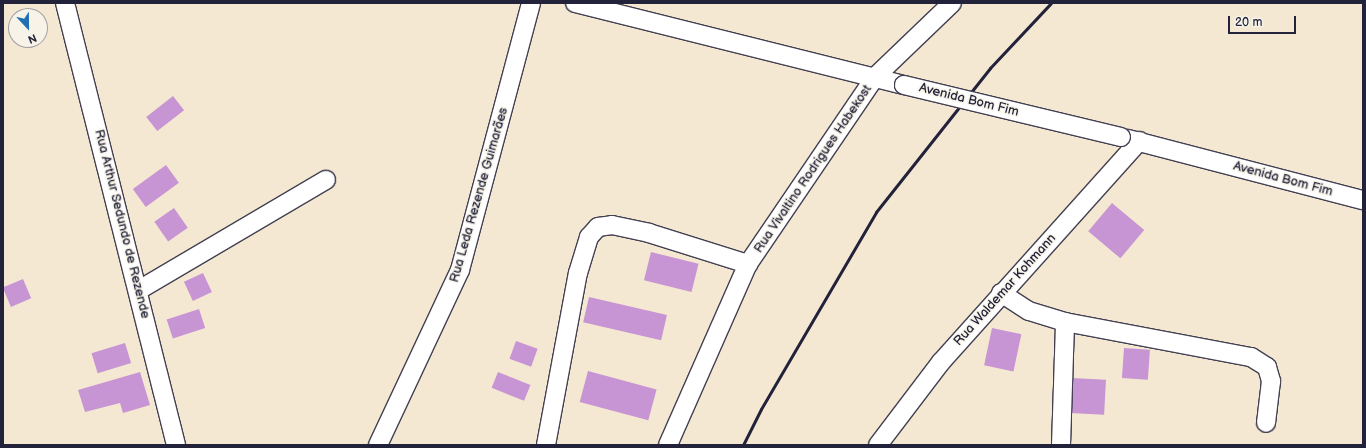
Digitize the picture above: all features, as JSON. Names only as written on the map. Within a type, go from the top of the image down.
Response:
[{"type":"street","name":"Rua Arthur Sedundo de Rezende","points":[[66,3],[139,290],[176,445]]},
{"type":"street","name":"Rua Leda Rezende Guimarães","points":[[378,445],[460,270],[531,3]]},
{"type":"street","name":"Avenida Bom Fim","points":[[575,3],[876,76],[904,85],[1139,141],[1363,200]]},
{"type":"street","name":"Rua Vivaltino Rodrigues Habekost","points":[[546,445],[578,273],[589,237],[598,227],[612,225],[649,233],[748,264],[876,76],[952,3]]},
{"type":"street","name":"Rua Waldemar Kohmann","points":[[878,445],[941,362],[1001,293],[1139,141]]},
{"type":"street","points":[[139,290],[326,180]]},
{"type":"street","points":[[668,445],[748,264]]},
{"type":"street","points":[[1001,293],[1029,311],[1065,322],[1251,357],[1267,367],[1271,381],[1266,423]]},
{"type":"street","points":[[1061,445],[1065,322]]},
{"type":"building","points":[[173,96],[184,110],[157,131],[146,117]]},
{"type":"building","points":[[166,165],[179,183],[146,207],[133,189]]},
{"type":"building","points":[[1112,203],[1144,230],[1120,258],[1088,231]]},
{"type":"building","points":[[174,208],[188,228],[168,241],[154,222]]},
{"type":"building","points":[[651,252],[699,264],[692,292],[644,280]]},
{"type":"building","points":[[203,273],[212,292],[193,301],[184,282]]},
{"type":"building","points":[[23,279],[31,298],[11,307],[3,287]]},
{"type":"building","points":[[589,297],[667,315],[661,340],[583,322]]},
{"type":"building","points":[[199,309],[205,328],[173,339],[167,320]]},
{"type":"building","points":[[992,328],[1021,334],[1013,371],[984,365]]},
{"type":"building","points":[[516,341],[538,349],[531,367],[510,359]]},
{"type":"building","points":[[125,343],[131,363],[98,373],[92,353]]},
{"type":"building","points":[[1124,348],[1150,350],[1148,380],[1122,378]]},
{"type":"building","points":[[588,371],[657,389],[648,420],[580,402]]},
{"type":"building","points":[[140,372],[150,405],[123,413],[120,403],[85,412],[78,390]]},
{"type":"building","points":[[498,372],[530,385],[524,401],[492,388]]},
{"type":"building","points":[[1072,378],[1106,380],[1104,415],[1070,413]]},
{"type":"railway","points":[[743,445],[761,409],[876,212],[990,68],[1051,3]]}]
